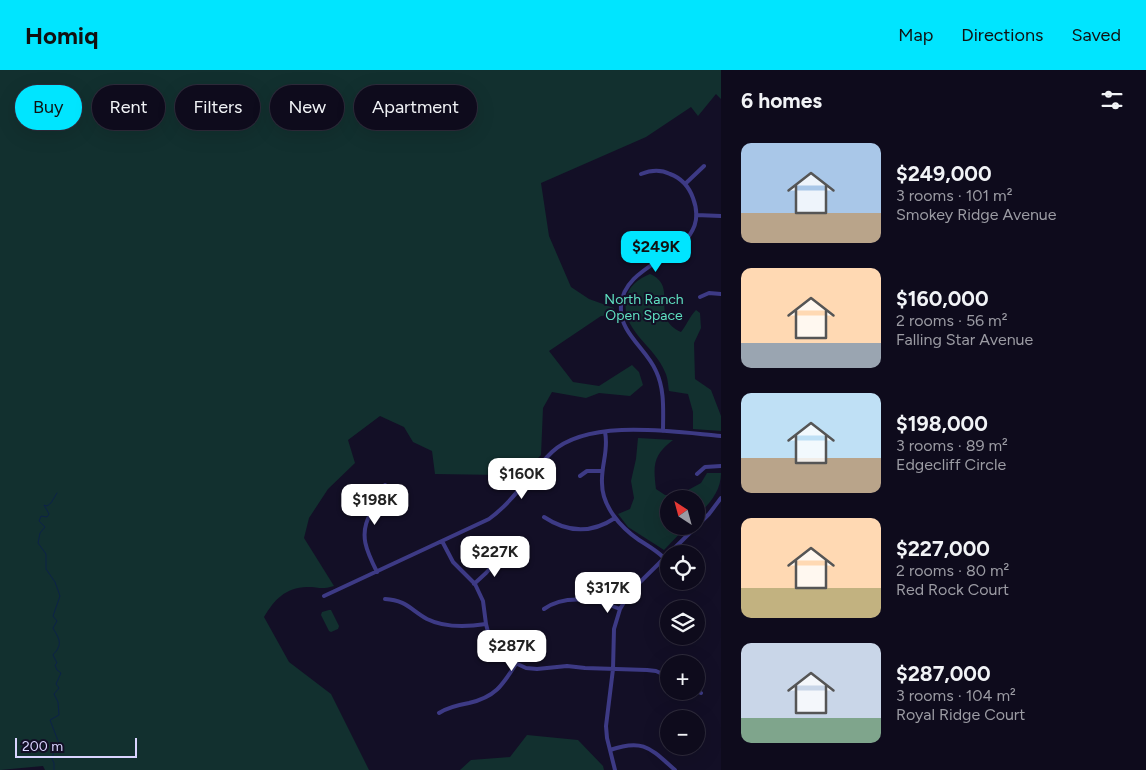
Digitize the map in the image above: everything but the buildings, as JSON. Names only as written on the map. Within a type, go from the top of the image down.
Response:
[{"type":"street","points":[[685,184],[704,166]]},
{"type":"street","points":[[641,174],[649,171],[663,171],[675,176],[685,184],[694,200],[696,216],[692,230],[685,241],[678,248],[634,277],[625,289],[621,301],[621,314],[625,327],[650,360],[659,379],[663,396],[663,432]]},
{"type":"street","points":[[696,216],[721,216]]},
{"type":"street","points":[[700,297],[709,293],[721,294]]},
{"type":"street","points":[[324,596],[483,522],[495,514],[560,446],[581,436],[636,430],[721,436]]},
{"type":"street","points":[[605,432],[607,451],[602,471],[602,493],[604,500],[615,518],[660,555]]},
{"type":"street","points":[[697,474],[705,467],[721,466]]},
{"type":"street","points":[[580,476],[587,471],[602,471]]},
{"type":"street","points":[[377,572],[366,549],[364,531],[369,516],[382,496],[385,485]]},
{"type":"street","points":[[677,545],[717,505],[721,498]]},
{"type":"street","points":[[717,505],[721,508]]},
{"type":"street","points":[[544,517],[563,528],[580,530],[599,527],[615,518]]},
{"type":"street","points":[[442,541],[454,562],[474,584],[483,601],[489,636],[496,647],[516,664],[537,669],[567,666],[647,670],[660,673]]},
{"type":"street","points":[[474,584],[486,574],[500,557]]},
{"type":"street","points":[[616,770],[606,726],[613,669],[614,629],[620,609],[631,591],[660,562]]},
{"type":"street","points":[[588,583],[588,600]]},
{"type":"street","points":[[385,599],[404,603],[425,618],[440,624],[467,626],[486,624]]},
{"type":"street","points":[[544,609],[558,601],[588,600],[602,602],[620,609]]},
{"type":"street","points":[[439,713],[447,708],[479,701],[490,696],[505,681],[516,664]]},
{"type":"street","points":[[610,750],[626,745],[642,746],[656,752],[675,770]]},
{"type":"green space","points":[[0,70],[721,70],[721,99],[716,94],[698,116],[691,107],[646,137],[541,183],[549,236],[571,287],[589,299],[614,308],[613,315],[601,316],[549,351],[573,382],[599,386],[632,365],[639,372],[643,385],[630,396],[599,393],[586,398],[552,392],[543,408],[541,455],[518,478],[502,475],[435,474],[432,451],[413,442],[404,427],[380,416],[348,440],[355,463],[328,489],[309,518],[304,538],[334,586],[299,588],[287,592],[272,605],[264,617],[289,662],[331,694],[369,770],[45,770],[43,766],[0,770]]},
{"type":"green space","name":"North Ranch Open Space","points":[[650,274],[659,280],[663,286],[666,318],[671,326],[681,332],[696,310],[700,313],[701,328],[694,343],[695,379],[711,390],[721,416],[721,431],[693,429],[693,412],[688,394],[669,391],[667,377],[660,363],[629,321],[626,311],[627,295],[631,287],[641,278]]},
{"type":"green space","points":[[638,438],[673,440],[661,451],[655,467],[656,489],[660,492],[660,535],[678,535],[669,545],[660,545],[660,547],[628,527],[618,514],[630,509],[634,498],[631,481]]},
{"type":"green space","points":[[707,473],[721,473],[717,492],[705,507],[705,490],[688,490],[701,483]]},
{"type":"green space","points":[[331,610],[339,626],[338,629],[331,632],[321,615],[322,612]]},
{"type":"green space","points":[[527,735],[578,740],[603,766],[604,770],[460,770],[471,760],[510,757]]},
{"type":"waterway","points":[[54,770],[52,759],[54,750],[60,746],[50,720],[59,715],[58,702],[54,694],[59,688],[56,684],[61,673],[57,670],[55,665],[57,663],[53,655],[59,645],[53,628],[57,621],[53,616],[60,596],[55,582],[46,569],[46,554],[38,543],[40,533],[45,527],[39,521],[41,516],[47,517],[49,514],[44,505],[47,506],[51,503],[57,493]]}]
